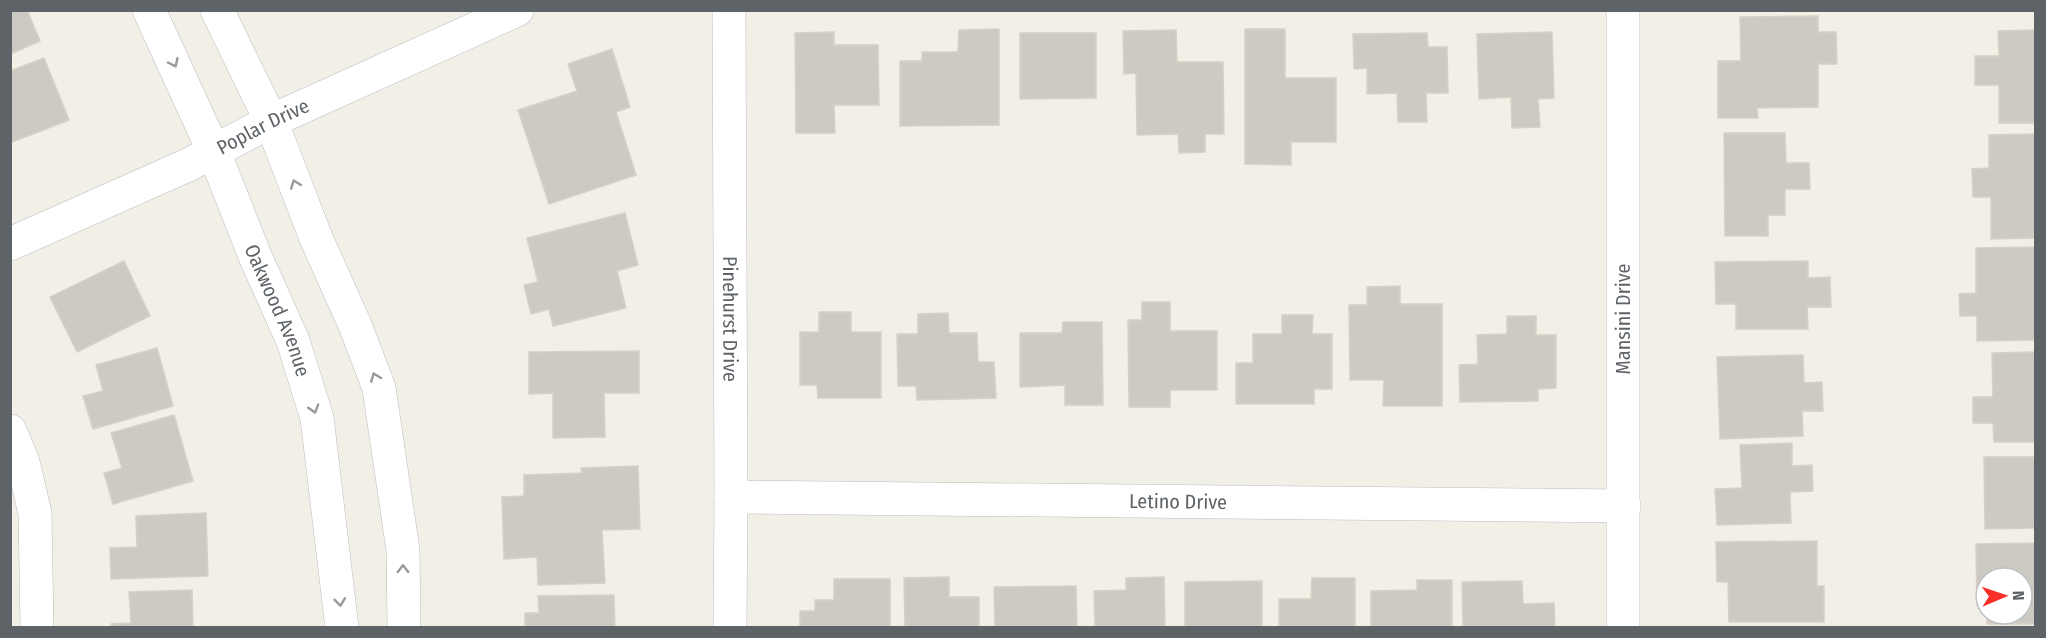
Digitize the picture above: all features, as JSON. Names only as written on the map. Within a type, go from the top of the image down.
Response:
[{"type":"street","name":"Oakwood Avenue","points":[[149,10],[214,152],[255,256],[293,340],[317,418],[342,627]]},
{"type":"street","points":[[217,10],[271,121],[316,238],[355,325],[379,388],[403,550],[404,627]]},
{"type":"street","name":"Poplar Drive","points":[[10,244],[214,152],[271,121],[518,10]]},
{"type":"street","name":"Pinehurst Drive","points":[[729,10],[730,627]]},
{"type":"street","name":"Mansini Drive","points":[[1623,10],[1623,627]]},
{"type":"street","points":[[10,431],[23,462],[35,513],[37,627]]},
{"type":"street","name":"Letino Drive","points":[[731,497],[1623,506]]},
{"type":"building","points":[[10,10],[27,10],[40,41],[10,54]]},
{"type":"building","points":[[1818,16],[1818,32],[1836,32],[1837,64],[1818,64],[1818,107],[1757,108],[1758,118],[1718,118],[1718,61],[1741,61],[1740,17]]},
{"type":"building","points":[[999,29],[999,125],[900,126],[900,61],[922,61],[922,52],[958,52],[959,30]]},
{"type":"building","points":[[1245,29],[1285,29],[1285,78],[1336,78],[1336,142],[1291,142],[1291,165],[1245,164]]},
{"type":"building","points":[[1176,30],[1177,62],[1223,62],[1224,134],[1205,134],[1205,152],[1179,153],[1178,134],[1137,135],[1136,73],[1124,74],[1123,31]]},
{"type":"building","points":[[2036,30],[2036,123],[1999,123],[1999,85],[1975,85],[1975,56],[1999,56],[1998,31]]},
{"type":"building","points":[[834,32],[834,45],[878,45],[879,105],[834,105],[835,133],[796,133],[795,33]]},
{"type":"building","points":[[1552,32],[1554,98],[1538,99],[1540,127],[1512,128],[1511,97],[1479,99],[1477,34]]},
{"type":"building","points":[[1020,33],[1096,33],[1096,98],[1020,99]]},
{"type":"building","points":[[1427,33],[1428,47],[1447,47],[1448,93],[1426,93],[1427,122],[1398,122],[1397,93],[1367,94],[1367,68],[1354,69],[1353,34]]},
{"type":"building","points":[[612,49],[630,107],[616,112],[636,175],[549,204],[518,110],[577,91],[568,64]]},
{"type":"building","points":[[44,58],[69,120],[10,143],[10,71]]},
{"type":"building","points":[[1724,133],[1785,133],[1786,163],[1809,163],[1810,189],[1785,189],[1785,215],[1768,215],[1768,236],[1725,236]]},
{"type":"building","points":[[2036,134],[2036,238],[1991,239],[1991,197],[1973,197],[1972,169],[1989,168],[1989,135]]},
{"type":"building","points":[[625,213],[638,265],[617,271],[626,308],[553,326],[549,309],[531,314],[524,285],[538,282],[527,238]]},
{"type":"building","points":[[2036,247],[2036,340],[1977,341],[1977,316],[1960,316],[1959,294],[1976,293],[1976,248]]},
{"type":"building","points":[[124,261],[150,316],[77,352],[50,297]]},
{"type":"building","points":[[1808,261],[1808,278],[1830,277],[1831,307],[1807,307],[1808,329],[1736,329],[1736,304],[1716,304],[1715,262]]},
{"type":"building","points":[[1400,286],[1400,304],[1442,304],[1442,406],[1383,406],[1384,380],[1350,380],[1349,305],[1367,305],[1367,287]]},
{"type":"building","points":[[1142,302],[1170,302],[1170,331],[1217,331],[1217,390],[1170,390],[1170,407],[1129,407],[1128,320],[1142,320]]},
{"type":"building","points":[[819,312],[851,312],[851,332],[881,332],[881,398],[818,398],[817,385],[800,385],[800,332],[819,332]]},
{"type":"building","points":[[948,313],[949,333],[977,333],[978,362],[994,362],[996,398],[917,400],[916,386],[898,386],[897,334],[918,334],[918,314]]},
{"type":"building","points":[[1282,315],[1313,315],[1312,334],[1332,334],[1332,389],[1314,389],[1314,404],[1236,404],[1236,363],[1253,363],[1253,334],[1282,334]]},
{"type":"building","points":[[1507,316],[1536,316],[1536,335],[1556,335],[1556,388],[1538,389],[1538,401],[1460,402],[1459,365],[1478,364],[1477,335],[1507,334]]},
{"type":"building","points":[[1063,322],[1102,322],[1103,405],[1065,405],[1065,385],[1020,387],[1020,333],[1062,333]]},
{"type":"building","points":[[157,348],[173,406],[93,429],[83,396],[103,391],[96,365]]},
{"type":"building","points":[[639,351],[639,393],[604,393],[605,437],[553,438],[553,393],[529,394],[529,352]]},
{"type":"building","points":[[2036,352],[2036,442],[1994,442],[1993,423],[1973,423],[1973,397],[1993,397],[1992,353]]},
{"type":"building","points":[[1803,355],[1804,383],[1822,382],[1823,411],[1802,411],[1803,436],[1720,439],[1717,357]]},
{"type":"building","points":[[174,415],[193,481],[113,504],[104,473],[122,468],[111,433]]},
{"type":"building","points":[[1792,443],[1792,466],[1812,465],[1813,491],[1790,492],[1791,523],[1717,525],[1715,489],[1742,488],[1740,445]]},
{"type":"building","points":[[1984,457],[2036,457],[2036,528],[1985,529]]},
{"type":"building","points":[[638,466],[640,529],[602,530],[605,583],[538,585],[537,557],[504,559],[502,497],[524,496],[524,475],[582,473],[581,468]]},
{"type":"building","points":[[206,513],[208,576],[111,579],[110,548],[137,547],[136,516]]},
{"type":"building","points":[[1817,541],[1817,586],[1824,586],[1824,622],[1729,622],[1728,582],[1717,582],[1716,542]]},
{"type":"building","points":[[2036,543],[2036,624],[2034,624],[2034,566],[1976,566],[1976,544]]},
{"type":"building","points":[[949,577],[949,597],[979,597],[979,628],[905,628],[904,578]]},
{"type":"building","points":[[1164,577],[1165,628],[1095,628],[1094,591],[1126,590],[1126,578]]},
{"type":"building","points":[[1312,578],[1355,578],[1355,628],[1279,628],[1279,599],[1311,599]]},
{"type":"building","points":[[834,579],[890,579],[890,628],[800,628],[800,611],[815,611],[815,600],[834,600]]},
{"type":"building","points":[[1417,580],[1452,580],[1452,628],[1371,628],[1371,591],[1417,590]]},
{"type":"building","points":[[1262,581],[1262,628],[1185,628],[1185,582]]},
{"type":"building","points":[[1522,581],[1523,604],[1554,603],[1555,628],[1463,628],[1462,582]]},
{"type":"building","points":[[1076,586],[1077,628],[995,628],[994,587]]},
{"type":"building","points":[[192,590],[193,628],[111,628],[111,624],[131,623],[129,592]]},
{"type":"building","points":[[614,595],[615,628],[525,628],[525,613],[539,613],[538,596]]}]
